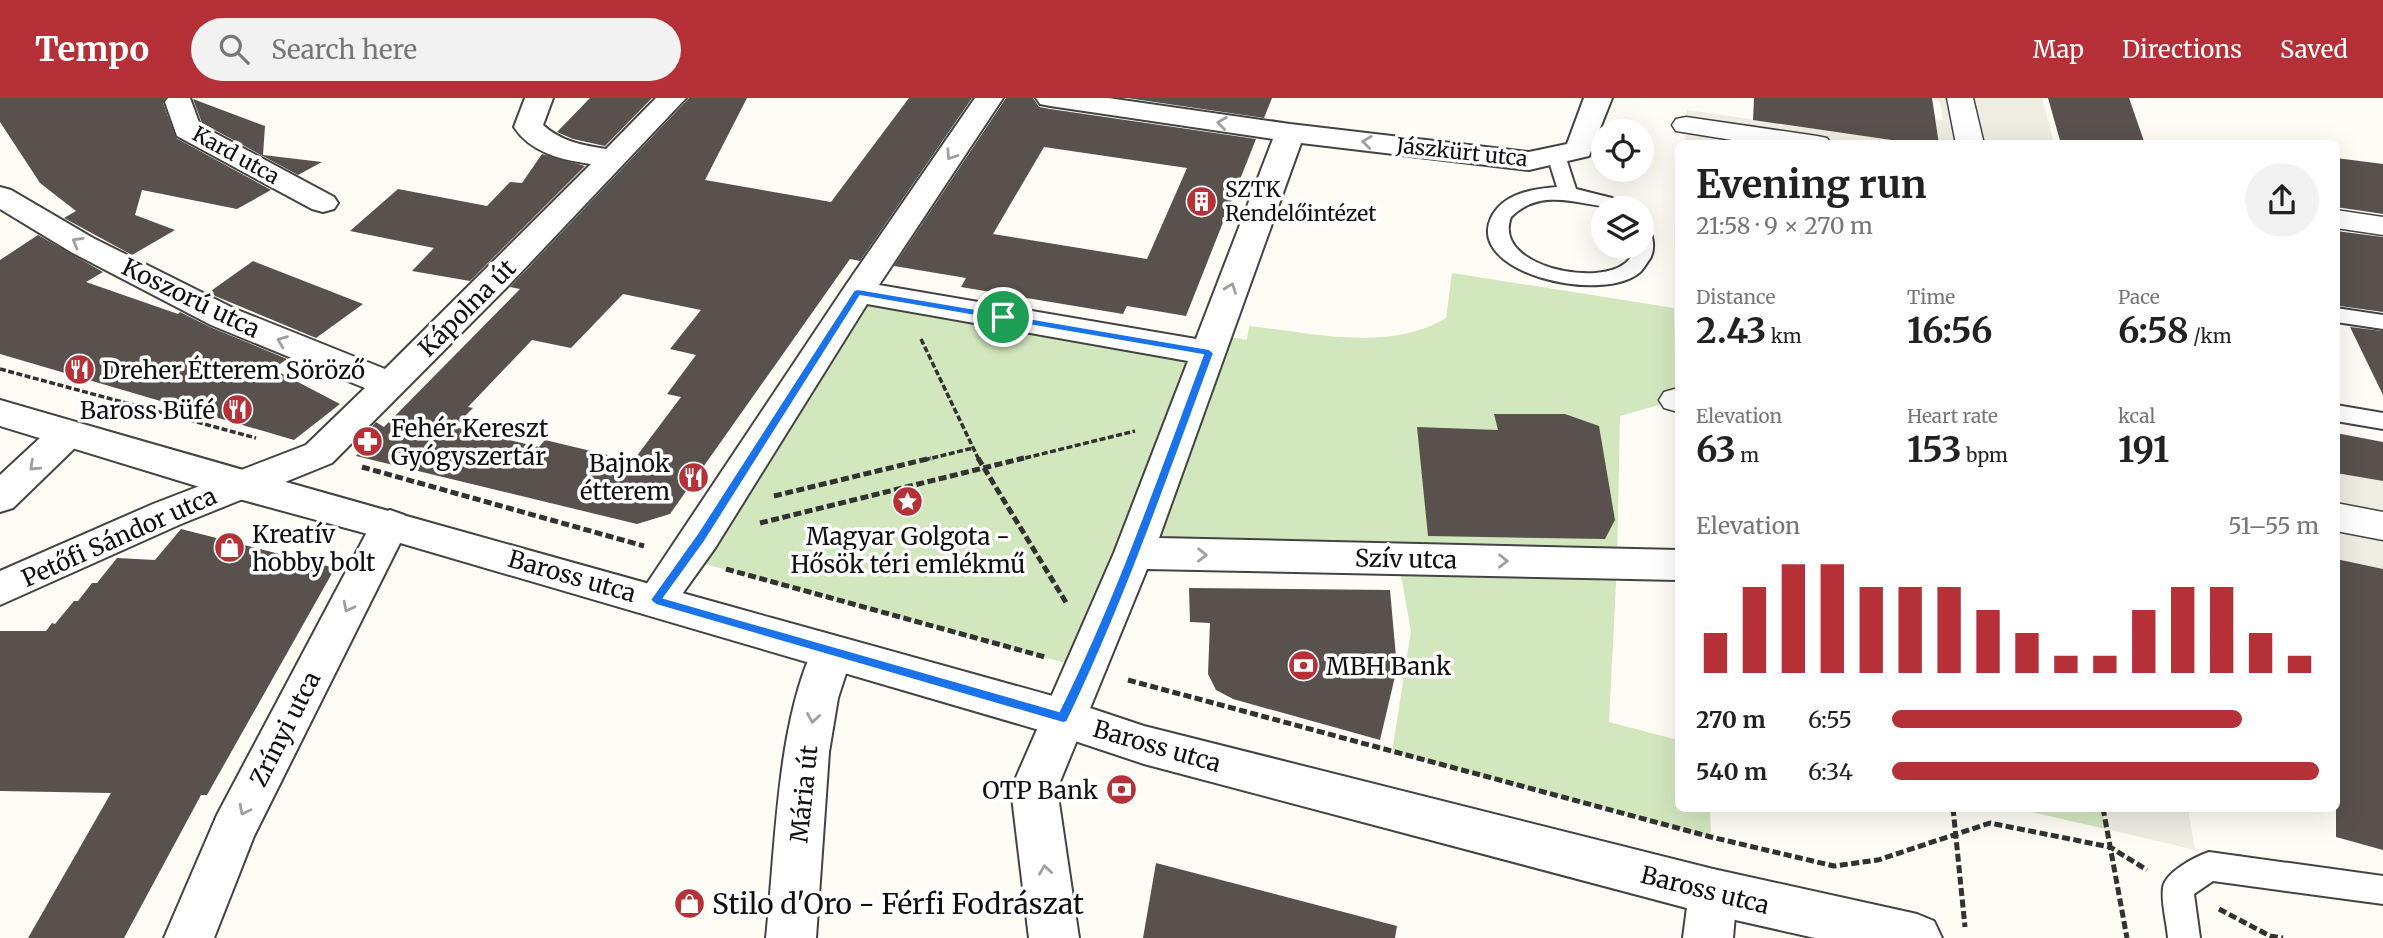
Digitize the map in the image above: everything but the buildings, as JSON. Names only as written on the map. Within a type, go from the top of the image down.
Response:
[{"type":"street","points":[[539,98],[528,127],[542,143],[569,152],[614,159]]},
{"type":"street","name":"Kápolna út","points":[[239,485],[319,454],[391,385],[673,98]]},
{"type":"street","points":[[656,600],[710,524],[858,292],[989,98]]},
{"type":"street","name":"Jászkürt utca","points":[[1050,98],[1290,133],[1530,162],[1568,152]]},
{"type":"street","points":[[1568,152],[1598,98]]},
{"type":"street","points":[[1960,98],[1969,140]]},
{"type":"street","name":"Kard utca","points":[[175,99],[187,130],[323,203]]},
{"type":"street","points":[[1686,125],[1789,140]]},
{"type":"street","points":[[1054,938],[1034,789],[1134,553],[1209,353],[1213,334],[1290,133]]},
{"type":"street","name":"Koszorú utca","points":[[0,196],[82,245],[223,317],[391,385]]},
{"type":"street","points":[[2340,220],[2383,226]]},
{"type":"street","points":[[858,292],[1209,353]]},
{"type":"street","name":"Baross utca","points":[[0,413],[239,485],[656,600],[1063,718],[1710,915],[1917,938]]},
{"type":"street","points":[[0,498],[67,434]]},
{"type":"street","name":"Petőfi Sándor utca","points":[[0,589],[167,514],[239,485]]},
{"type":"street","points":[[2340,518],[2383,526]]},
{"type":"street","name":"Zrínyi utca","points":[[189,938],[233,830],[390,525]]},
{"type":"street","name":"Szív utca","points":[[1134,553],[1675,565]]},
{"type":"street","name":"Mária út","points":[[791,938],[807,752],[816,698],[832,652]]},
{"type":"lane","points":[[1568,152],[1568,193]]},
{"type":"lane","points":[[1591,198],[1568,193],[1523,198],[1507,208],[1499,221],[1499,236],[1507,251],[1524,265],[1547,275],[1570,280],[1594,281],[1615,276],[1632,268],[1640,259]]},
{"type":"lane","points":[[2340,316],[2383,322]]},
{"type":"lane","points":[[2340,414],[2383,421]]},
{"type":"lane","points":[[2184,938],[2178,888],[2209,866],[2383,890]]},
{"type":"path","points":[[903,300],[983,468],[1094,649]]},
{"type":"path","points":[[0,369],[204,424]]},
{"type":"path","points":[[710,524],[983,468],[1184,419]]},
{"type":"path","points":[[710,524],[974,448]]},
{"type":"path","points":[[1953,812],[1966,938]]},
{"type":"path","points":[[2104,812],[2127,938]]},
{"type":"path","points":[[1835,866],[1878,860],[1990,822],[2110,847],[2178,888],[2270,936],[2283,938]]},
{"type":"green space","points":[[1452,273],[1674,308],[1675,400],[1620,416],[1617,564],[1609,722],[1675,739],[1675,812],[1710,812],[1711,837],[1392,752],[1411,631],[1398,559],[1134,553],[1087,669],[687,559],[858,292],[1204,352],[1213,334],[1247,340],[1249,326],[1324,335],[1375,337],[1400,335],[1423,329],[1446,318]]},
{"type":"green space","points":[[2031,812],[2103,812],[2106,829]]},
{"type":"shaded area","points":[[1932,98],[2042,98],[2053,140],[1938,140],[1935,119],[1943,120],[1940,102]]},
{"type":"shaded area","points":[[1687,110],[1898,140],[1685,140]]},
{"type":"shaded area","points":[[2340,474],[2383,481],[2383,569],[2340,561]]},
{"type":"shaded area","points":[[2103,812],[2189,812],[2195,850],[2106,829]]},
{"type":"place","name":"SZTK Rendelőintézet","points":[[1202,201]]},
{"type":"place","name":"Dreher Étterem Söröző","points":[[79,370]]},
{"type":"place","name":"Baross Büfé","points":[[238,410]]},
{"type":"place","name":"Fehér Kereszt Gyógyszertár","points":[[368,442]]},
{"type":"place","name":"Bajnok étterem","points":[[693,477]]},
{"type":"place","name":"Magyar Golgota - Hősök téri emlékmű","points":[[908,502]]},
{"type":"place","name":"Kreatív hobby bolt","points":[[229,548]]},
{"type":"place","name":"MBH Bank","points":[[1303,666]]},
{"type":"place","name":"OTP Bank","points":[[1121,790]]},
{"type":"place","name":"Stilo d'Oro - Férfi Fodrászat","points":[[689,904]]},
{"type":"route","points":[[858,292],[1003,317],[1209,353],[1134,553],[1087,669],[1063,718],[656,600],[687,559],[858,292]]}]
